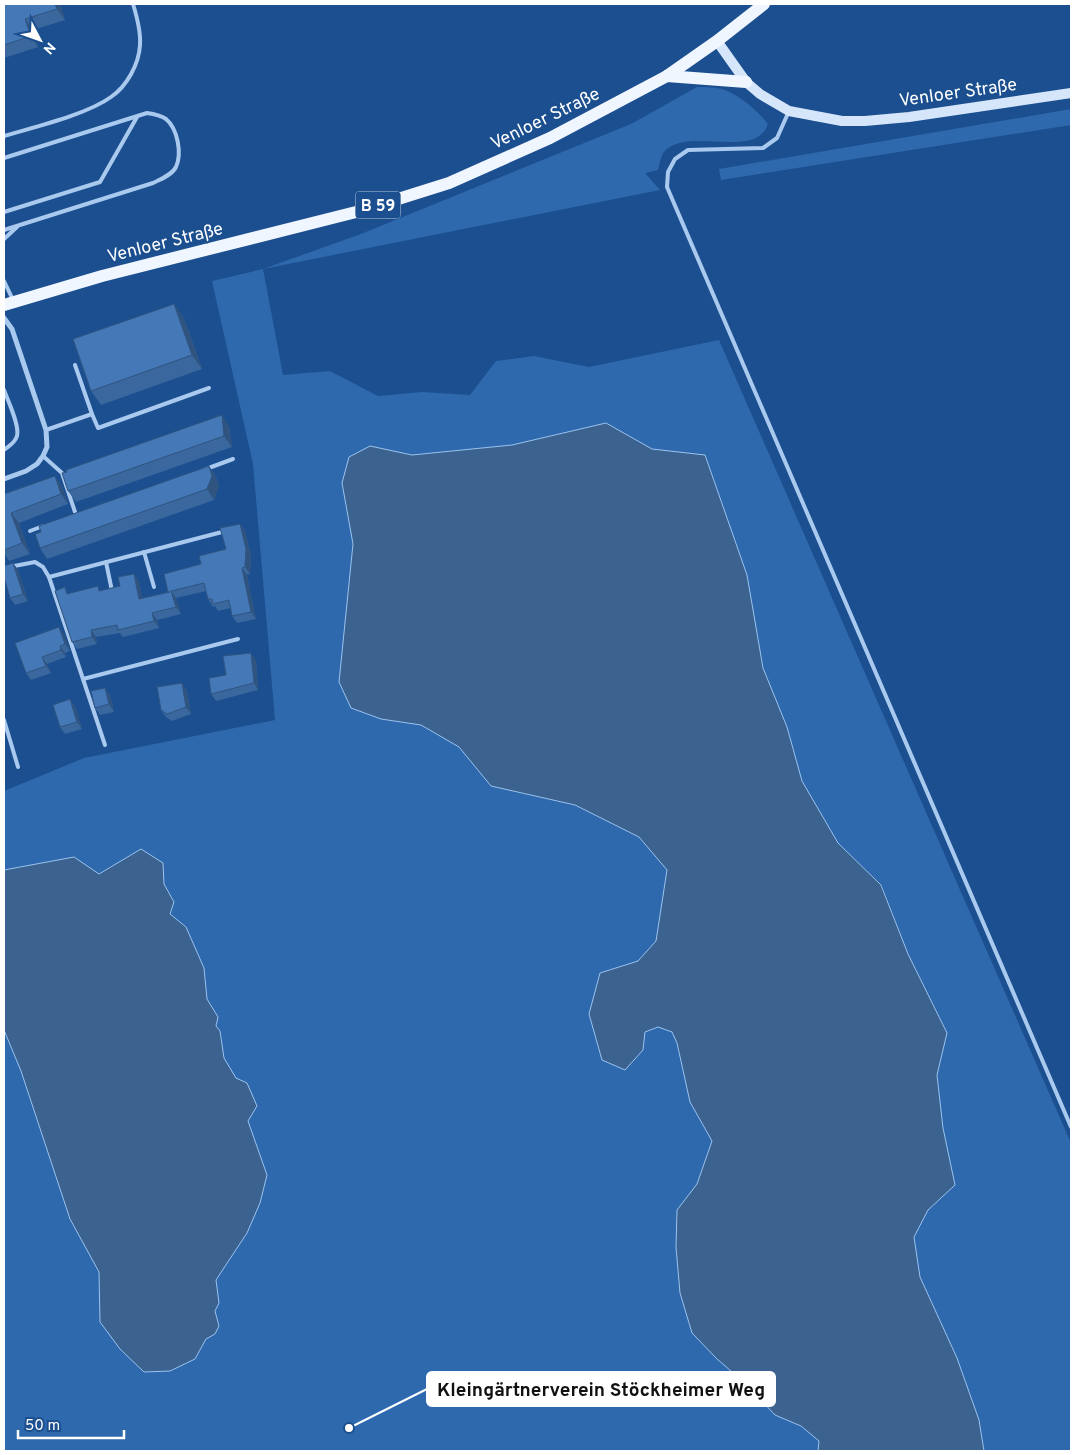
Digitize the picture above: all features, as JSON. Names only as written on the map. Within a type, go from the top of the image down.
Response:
[{"type":"main road","name":"B 59","points":[[717,41],[764,4]]},
{"type":"main road","name":"Venloer Straße","points":[[9,303],[102,276],[360,211],[449,183],[550,138],[667,76],[717,41],[746,82],[760,94],[789,111],[842,121],[908,117],[1071,93]]},
{"type":"main road","points":[[667,76],[746,82]]},
{"type":"street","points":[[4,318],[12,329],[46,430],[47,447],[37,464],[26,471],[4,479]]},
{"type":"lane","points":[[4,136],[88,110],[112,97],[127,82],[136,64],[140,46],[139,29],[133,4]]},
{"type":"lane","points":[[789,111],[777,138],[763,148],[688,150],[675,159],[668,172],[667,186],[1071,1127]]},
{"type":"lane","points":[[4,158],[147,113],[158,114],[168,120],[176,137],[180,152],[175,168],[166,177],[153,183],[4,230]]},
{"type":"lane","points":[[4,212],[100,182],[137,117]]},
{"type":"lane","points":[[4,239],[20,225]]},
{"type":"lane","points":[[4,281],[9,303]]},
{"type":"lane","points":[[75,365],[98,428],[209,388]]},
{"type":"lane","points":[[4,390],[18,434],[14,442],[4,450]]},
{"type":"lane","points":[[46,430],[92,414]]},
{"type":"lane","points":[[43,456],[62,473],[76,515]]},
{"type":"lane","points":[[205,469],[233,459]]},
{"type":"lane","points":[[66,518],[85,512]]},
{"type":"lane","points":[[30,531],[48,524]]},
{"type":"lane","points":[[49,577],[222,532]]},
{"type":"lane","points":[[144,552],[154,587]]},
{"type":"lane","points":[[4,568],[35,562],[43,567],[49,577],[105,745]]},
{"type":"lane","points":[[106,562],[112,591]]},
{"type":"lane","points":[[83,679],[238,639]]},
{"type":"lane","points":[[4,720],[18,767]]},
{"type":"shaded area","points":[[697,87],[718,88],[737,96],[749,104],[768,124],[761,134],[751,140],[738,142],[692,141],[678,143],[667,149],[662,156],[658,170],[645,173],[660,190],[263,269],[361,234],[631,124]]},
{"type":"shaded area","points":[[1071,109],[1071,125],[721,180],[719,169]]},
{"type":"shaded area","points":[[263,269],[283,375],[330,371],[378,396],[422,392],[470,395],[496,361],[534,356],[589,367],[719,340],[1071,1143],[1071,1451],[984,1451],[979,1420],[957,1358],[920,1277],[914,1237],[928,1210],[954,1185],[943,1128],[937,1075],[947,1033],[908,954],[882,885],[838,843],[802,781],[787,727],[763,668],[747,575],[705,455],[652,449],[606,423],[512,445],[412,455],[370,447],[342,483],[353,544],[339,682],[381,719],[421,725],[459,747],[491,786],[574,805],[639,837],[667,870],[656,941],[638,961],[600,973],[589,1014],[602,1060],[643,1050],[645,1032],[658,1027],[672,1032],[677,1043],[690,1102],[712,1141],[697,1184],[677,1210],[676,1247],[680,1293],[692,1333],[717,1359],[746,1384],[775,1415],[801,1426],[820,1441],[818,1451],[4,1451],[4,1030],[21,1071],[70,1219],[99,1272],[100,1322],[195,1359],[206,1339],[215,1334],[218,1326],[215,1311],[219,1303],[216,1280],[247,1233],[267,1175],[236,1079],[224,1058],[220,1031],[216,1026],[218,1017],[207,999],[204,968],[186,927],[170,914],[174,902],[164,884],[163,863],[113,865],[98,874],[74,857],[4,870],[4,791],[84,758],[275,720],[253,464],[212,281]]},
{"type":"shaded area","points":[[606,423],[652,449],[705,455],[747,575],[763,668],[787,727],[802,781],[838,843],[881,885],[908,954],[947,1033],[937,1075],[943,1128],[955,1185],[928,1210],[914,1237],[920,1277],[957,1358],[979,1420],[984,1451],[818,1451],[819,1441],[801,1426],[775,1415],[746,1384],[717,1359],[692,1333],[680,1293],[676,1247],[677,1210],[697,1184],[712,1141],[690,1102],[677,1043],[672,1032],[658,1027],[645,1032],[643,1050],[625,1070],[602,1060],[589,1014],[600,973],[638,961],[656,941],[667,870],[639,837],[575,805],[491,786],[459,747],[421,725],[381,719],[351,708],[339,682],[353,544],[342,483],[349,457],[370,446],[412,455],[512,445]]},
{"type":"shaded area","points":[[141,849],[163,863],[164,884],[174,902],[170,914],[186,927],[204,968],[207,999],[218,1017],[216,1026],[220,1031],[224,1058],[236,1078],[247,1083],[257,1106],[248,1121],[267,1175],[260,1203],[247,1233],[216,1280],[219,1303],[215,1311],[219,1326],[215,1334],[206,1339],[195,1359],[170,1371],[144,1372],[120,1349],[100,1322],[99,1272],[70,1219],[21,1071],[4,1030],[4,870],[74,857],[99,874]]},
{"type":"building","points":[[4,4],[55,4],[57,9],[25,19],[31,36],[4,45]]},
{"type":"building","points":[[174,304],[192,355],[91,391],[73,339]]},
{"type":"building","points":[[222,415],[224,436],[68,491],[62,473],[67,472],[66,470]]},
{"type":"building","points":[[209,466],[212,476],[207,489],[40,548],[35,534],[41,532],[39,526]]},
{"type":"building","points":[[55,476],[61,494],[11,513],[22,543],[4,550],[4,494]]},
{"type":"building","points":[[240,524],[246,549],[245,567],[242,568],[251,612],[232,616],[229,600],[213,604],[212,599],[208,599],[204,583],[171,591],[176,607],[152,613],[154,621],[118,630],[117,625],[91,630],[92,637],[72,642],[55,591],[65,587],[67,594],[98,586],[99,591],[120,586],[118,577],[134,574],[139,599],[170,592],[168,592],[164,574],[201,564],[199,556],[226,549],[220,528]]},
{"type":"building","points":[[13,563],[23,594],[10,598],[4,577],[4,566]]},
{"type":"building","points":[[59,627],[65,644],[60,646],[61,650],[42,657],[46,666],[26,673],[15,643]]},
{"type":"building","points":[[251,653],[254,683],[211,694],[209,678],[226,675],[223,656]]},
{"type":"building","points":[[182,683],[186,707],[167,714],[161,710],[157,687]]},
{"type":"building","points":[[105,688],[109,704],[95,708],[91,691]]},
{"type":"building","points":[[70,699],[77,722],[60,727],[53,705]]},
{"type":"place","name":"Kleingärtnerverein Stöckheimer Weg","points":[[349,1428]]}]
